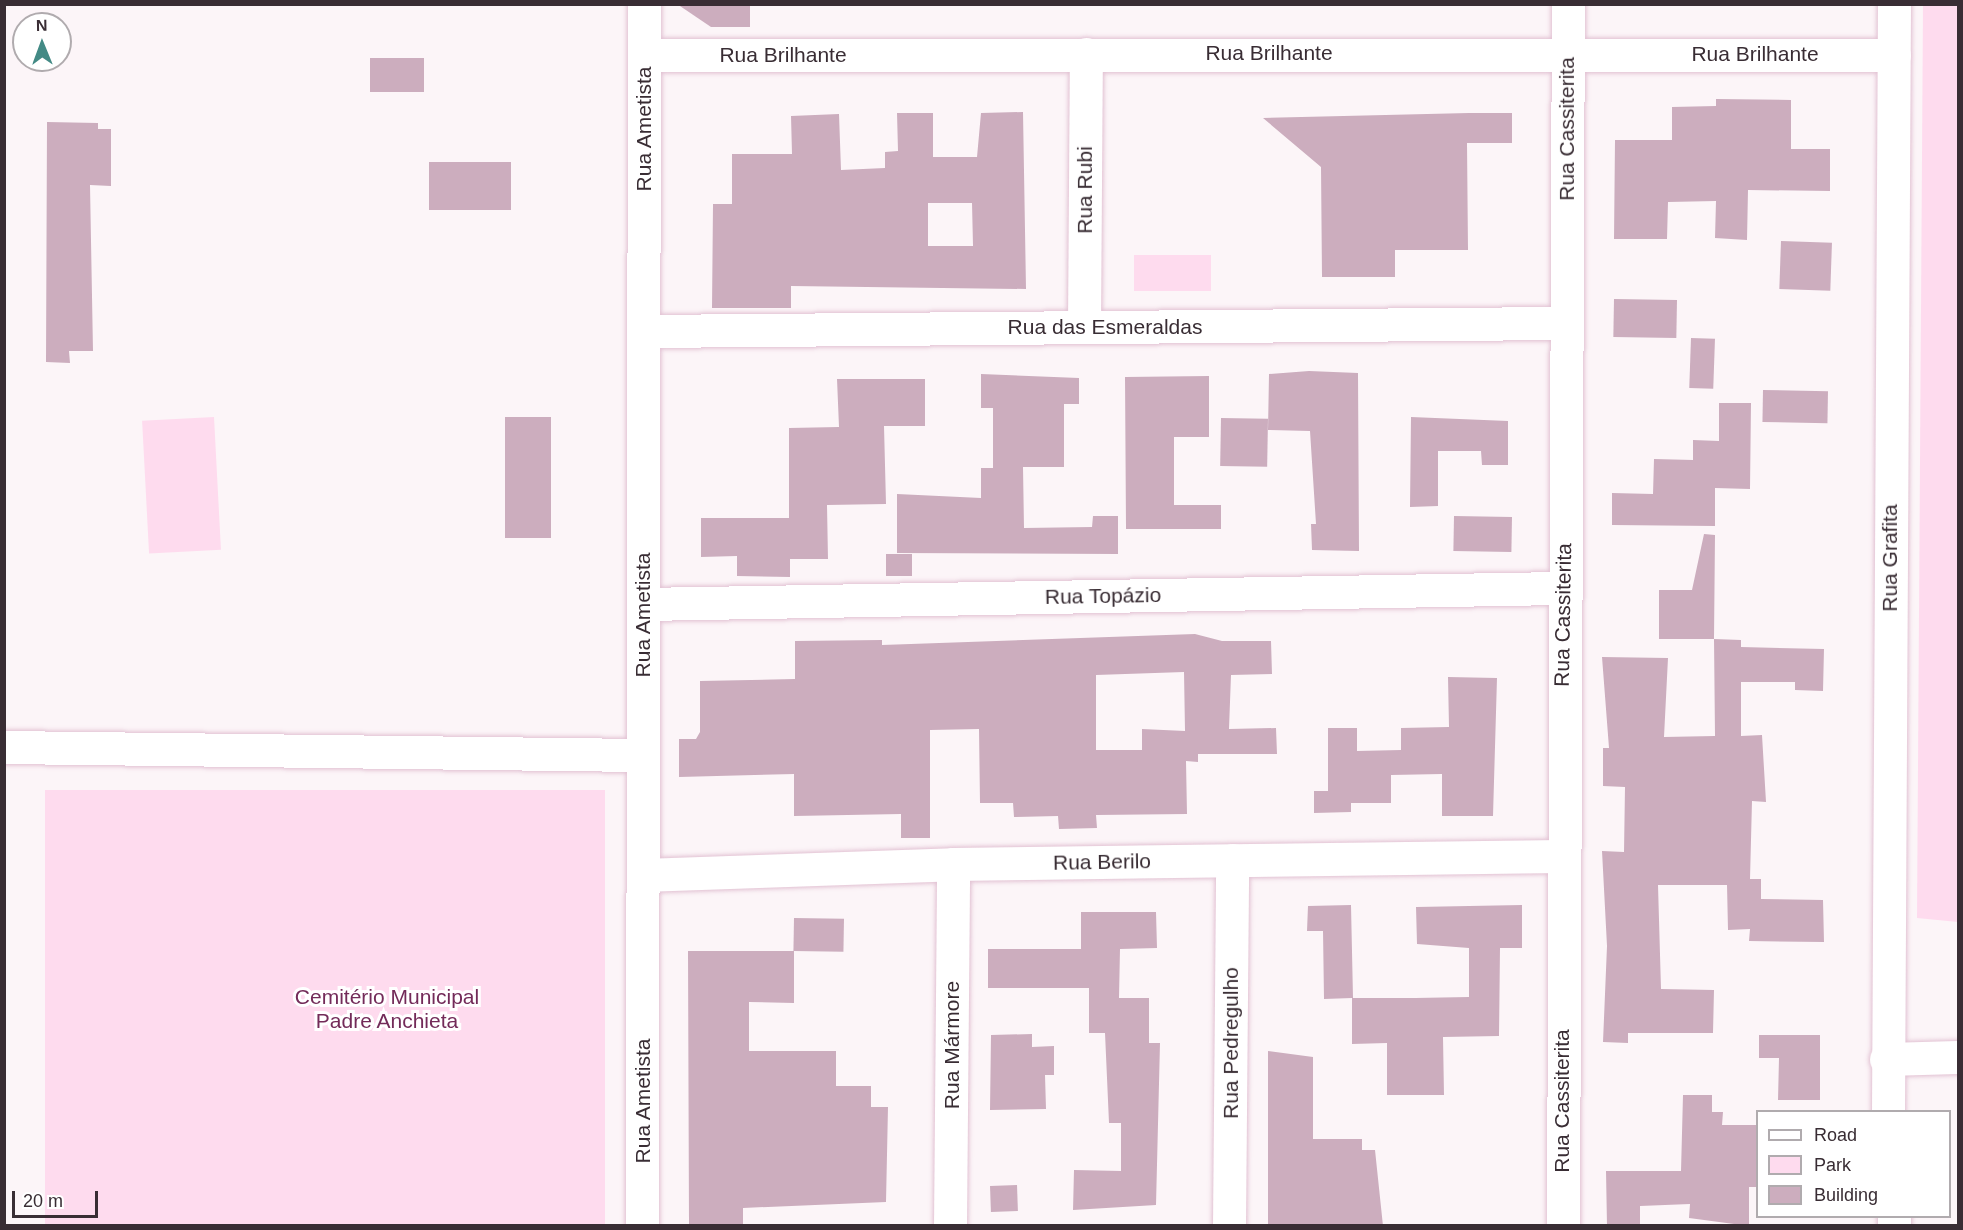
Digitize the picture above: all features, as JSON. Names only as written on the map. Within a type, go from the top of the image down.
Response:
[{"type":"street","name":"Rua Ametista","points":[[642,1226],[644,4]]},
{"type":"street","name":"Rua Cassiterita","points":[[1563,1226],[1561,856],[1568,4]]},
{"type":"street","name":"Rua Grafita","points":[[1888,1110],[1886,1059],[1894,4]]},
{"type":"street","name":"Rua Brilhante","points":[[644,55],[1568,52],[1894,55]]},
{"type":"street","name":"Rua Rubi","points":[[1084,327],[1086,54]]},
{"type":"street","name":"Rua das Esmeraldas","points":[[644,331],[1566,323]]},
{"type":"street","name":"Rua Topázio","points":[[644,604],[1563,588]]},
{"type":"street","points":[[4,747],[643,755]]},
{"type":"street","name":"Rua Berilo","points":[[643,875],[953,864],[1561,856]]},
{"type":"street","name":"Rua Pedregulho","points":[[1229,1226],[1232,860]]},
{"type":"street","name":"Rua Mármore","points":[[950,1226],[953,864]]},
{"type":"street","points":[[1886,1059],[1959,1058]]},
{"type":"green space","points":[[1958,4],[1958,922],[1917,918],[1923,5]]},
{"type":"green space","points":[[1134,255],[1211,255],[1211,291],[1134,291]]},
{"type":"green space","points":[[214,417],[221,550],[149,554],[142,421]]},
{"type":"green space","name":"Cemitério Municipal Padre Anchieta","points":[[45,790],[605,790],[605,1225],[45,1225]]},
{"type":"building","points":[[677,4],[750,4],[750,27],[711,27]]},
{"type":"building","points":[[370,58],[424,58],[424,92],[370,92]]},
{"type":"building","points":[[1716,99],[1791,100],[1791,149],[1830,149],[1830,191],[1748,190],[1747,240],[1715,238],[1716,201],[1668,202],[1667,239],[1614,239],[1615,140],[1672,140],[1672,107],[1716,106]]},
{"type":"building","points":[[1023,112],[1026,289],[791,286],[791,308],[712,308],[713,204],[732,204],[732,154],[792,154],[791,116],[839,114],[841,170],[885,168],[885,152],[898,151],[897,113],[933,113],[933,157],[977,157],[981,113]],"holes":[[[928,203],[972,203],[973,246],[928,246]]]},
{"type":"building","points":[[1512,113],[1512,143],[1467,143],[1468,250],[1395,250],[1395,277],[1322,277],[1321,167],[1263,118]]},
{"type":"building","points":[[47,122],[98,123],[98,129],[111,129],[111,186],[90,185],[93,351],[69,351],[70,363],[46,362]]},
{"type":"building","points":[[429,162],[511,162],[511,210],[429,210]]},
{"type":"building","points":[[1781,241],[1832,243],[1830,291],[1779,289]]},
{"type":"building","points":[[1614,299],[1677,300],[1676,338],[1613,337]]},
{"type":"building","points":[[1691,338],[1715,339],[1713,389],[1689,388]]},
{"type":"building","points":[[1309,371],[1358,373],[1359,551],[1312,550],[1311,524],[1316,524],[1310,431],[1268,430],[1269,374]]},
{"type":"building","points":[[981,374],[1079,378],[1079,404],[1064,404],[1064,467],[1023,467],[1024,528],[1092,527],[1093,516],[1118,516],[1118,554],[897,553],[897,494],[981,498],[981,468],[993,468],[993,408],[981,408]]},
{"type":"building","points":[[1209,376],[1209,437],[1174,437],[1174,505],[1221,505],[1221,529],[1126,529],[1125,377]]},
{"type":"building","points":[[837,379],[925,379],[925,426],[884,426],[886,504],[827,505],[828,559],[790,559],[790,577],[737,576],[737,556],[701,557],[701,518],[789,518],[789,428],[839,427]]},
{"type":"building","points":[[1763,390],[1828,391],[1827,423],[1762,422]]},
{"type":"building","points":[[1719,403],[1751,403],[1750,489],[1715,488],[1715,526],[1612,525],[1612,493],[1653,494],[1654,459],[1693,460],[1693,440],[1719,441]]},
{"type":"building","points":[[505,417],[551,417],[551,538],[505,538]]},
{"type":"building","points":[[1411,417],[1508,421],[1508,465],[1482,465],[1481,451],[1438,451],[1438,506],[1410,507]]},
{"type":"building","points":[[1221,418],[1268,419],[1267,467],[1220,466]]},
{"type":"building","points":[[1454,516],[1512,517],[1511,552],[1453,551]]},
{"type":"building","points":[[1704,534],[1715,535],[1714,639],[1659,639],[1659,590],[1692,590]]},
{"type":"building","points":[[886,554],[912,554],[912,576],[886,576]]},
{"type":"building","points":[[1195,634],[1222,641],[1271,641],[1272,674],[1231,675],[1229,729],[1276,728],[1277,754],[1198,754],[1198,762],[1186,761],[1187,814],[1096,815],[1097,828],[1059,829],[1058,816],[1014,817],[1013,803],[980,803],[979,729],[930,730],[930,838],[901,838],[901,814],[794,816],[794,774],[679,777],[679,739],[696,739],[700,732],[700,681],[795,679],[795,641],[882,640],[882,645]],"holes":[[[1184,672],[1185,731],[1142,729],[1142,750],[1096,750],[1096,675]]]},
{"type":"building","points":[[1714,639],[1741,640],[1741,647],[1824,649],[1823,691],[1795,690],[1795,682],[1741,682],[1741,736],[1762,735],[1766,802],[1752,801],[1750,879],[1761,879],[1761,899],[1823,900],[1824,942],[1749,941],[1750,929],[1728,930],[1727,885],[1658,885],[1661,989],[1714,990],[1713,1033],[1628,1033],[1628,1043],[1603,1042],[1607,946],[1602,851],[1624,852],[1625,787],[1603,786],[1603,748],[1609,748],[1602,657],[1668,658],[1664,737],[1715,736]]},
{"type":"building","points":[[1448,677],[1497,678],[1493,816],[1442,816],[1442,774],[1391,775],[1391,803],[1351,803],[1351,812],[1314,813],[1314,791],[1328,791],[1328,728],[1357,728],[1357,751],[1401,750],[1401,728],[1449,727]]},
{"type":"building","points":[[1351,905],[1353,998],[1415,998],[1469,997],[1469,948],[1417,944],[1416,907],[1522,905],[1522,948],[1500,948],[1499,1036],[1443,1037],[1444,1095],[1387,1095],[1387,1043],[1352,1044],[1352,998],[1324,999],[1323,931],[1307,931],[1308,906]]},
{"type":"building","points":[[1081,912],[1156,912],[1157,948],[1120,949],[1119,998],[1149,998],[1149,1043],[1160,1043],[1156,1205],[1073,1210],[1074,1170],[1121,1171],[1121,1123],[1109,1123],[1105,1033],[1089,1033],[1089,988],[988,988],[988,949],[1081,949]]},
{"type":"building","points":[[794,918],[844,919],[843,952],[793,951]]},
{"type":"building","points":[[688,951],[794,951],[794,1003],[749,1002],[749,1051],[836,1051],[836,1086],[871,1086],[871,1107],[888,1107],[886,1202],[743,1208],[743,1226],[689,1226]]},
{"type":"building","points":[[1032,1034],[1032,1047],[1054,1046],[1054,1075],[1045,1075],[1046,1109],[990,1110],[991,1035]]},
{"type":"building","points":[[1759,1035],[1820,1035],[1820,1100],[1778,1100],[1779,1058],[1759,1058]]},
{"type":"building","points":[[1268,1051],[1313,1057],[1313,1139],[1362,1139],[1362,1150],[1375,1150],[1383,1226],[1268,1226]]},
{"type":"building","points":[[1683,1095],[1712,1095],[1712,1112],[1723,1112],[1722,1125],[1756,1125],[1756,1187],[1749,1187],[1749,1226],[1689,1218],[1690,1204],[1640,1206],[1640,1226],[1607,1226],[1606,1171],[1681,1171]]},
{"type":"building","points":[[1017,1185],[1018,1211],[991,1212],[990,1186]]}]
